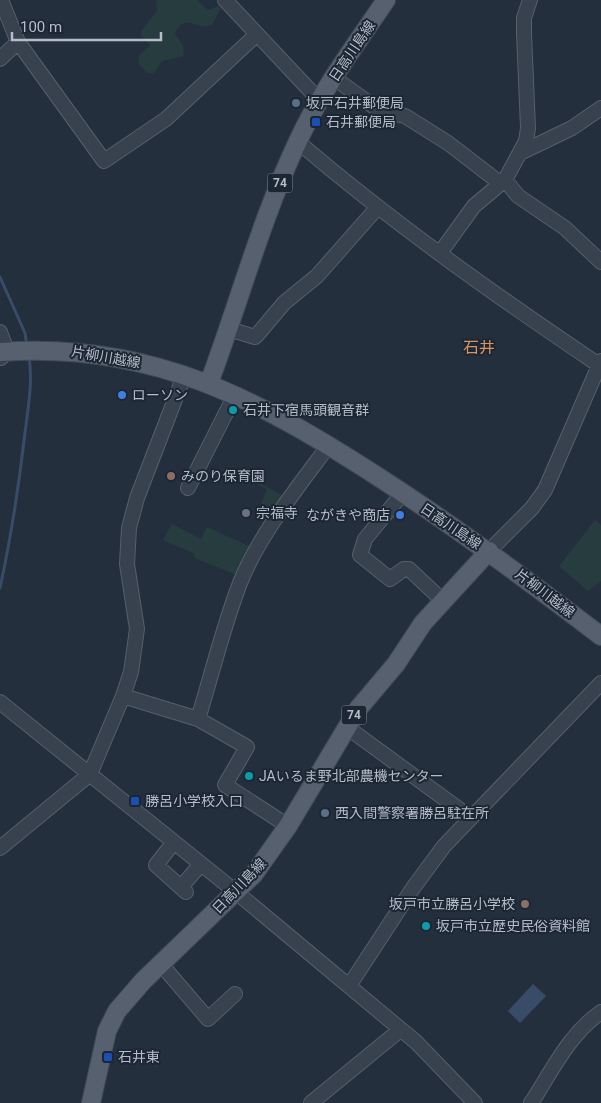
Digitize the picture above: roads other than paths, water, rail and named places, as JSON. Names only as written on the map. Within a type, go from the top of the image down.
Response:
[{"type":"main road","name":"日高川島線","points":[[91,1103],[111,1022],[126,999],[160,963],[254,874],[288,826],[358,709],[396,664],[414,634],[442,600],[489,551],[329,445],[290,422],[209,384],[276,192],[298,141],[319,100],[386,0]]},
{"type":"main road","name":"片柳川越線","points":[[13,352],[73,351],[121,357],[209,384]]},
{"type":"main road","name":"片柳川越線","points":[[489,551],[601,636]]},
{"type":"street","points":[[1,0],[18,42],[104,161],[166,119],[256,35]]},
{"type":"street","points":[[226,0],[256,35],[319,100]]},
{"type":"street","points":[[440,252],[474,206],[502,181],[526,141],[528,128],[524,18],[530,0]]},
{"type":"street","points":[[0,59],[18,42]]},
{"type":"street","points":[[334,78],[380,111],[405,116],[448,143],[502,181],[518,196],[565,228],[601,262]]},
{"type":"street","points":[[520,153],[572,128],[601,108]]},
{"type":"street","points":[[298,141],[377,208],[440,252],[495,295],[600,363],[544,490],[532,508],[489,551]]},
{"type":"street","points":[[229,329],[255,337],[258,335],[284,303],[317,276],[377,208]]},
{"type":"street","points":[[0,332],[13,352]]},
{"type":"street","points":[[0,848],[90,774],[123,696],[131,672],[137,629],[128,564],[129,528],[137,498],[184,376]]},
{"type":"street","points":[[188,488],[235,395]]},
{"type":"street","points":[[198,719],[233,605],[247,568],[274,523],[329,445]]},
{"type":"street","points":[[403,493],[365,539],[360,556],[390,579],[404,569],[409,569],[442,600]]},
{"type":"street","points":[[349,986],[430,864],[471,818],[601,684]]},
{"type":"street","points":[[123,696],[198,719],[247,747],[225,786],[288,826]]},
{"type":"street","points":[[0,702],[236,892],[416,1042],[475,1103]]},
{"type":"street","points":[[348,728],[471,818]]},
{"type":"street","points":[[174,842],[156,865],[183,890],[201,864]]},
{"type":"street","points":[[160,963],[208,1020],[235,994]]},
{"type":"street","points":[[531,1103],[574,1037],[601,1012]]},
{"type":"street","points":[[311,1103],[400,1030]]},
{"type":"water","points":[[533,984],[546,996],[520,1023],[508,1011]]},
{"type":"waterway","points":[[0,277],[25,333],[27,346]]},
{"type":"waterway","points":[[0,588],[11,530],[29,405],[29,357]]},
{"type":"place","name":"坂戸石井郵便局","points":[[296,103]]},
{"type":"place","name":"石井郵便局","points":[[316,122]]},
{"type":"place","name":"ローソン","points":[[122,395]]},
{"type":"place","name":"石井下宿馬頭観音群","points":[[233,410]]},
{"type":"place","name":"みのり保育園","points":[[171,476]]},
{"type":"place","name":"宗福寺","points":[[246,513]]},
{"type":"place","name":"ながきや商店","points":[[400,515]]},
{"type":"place","name":"JAいるま野北部農機センター","points":[[249,776]]},
{"type":"place","name":"勝呂小学校入口","points":[[135,801]]},
{"type":"place","name":"西入間警察署勝呂駐在所","points":[[325,813]]},
{"type":"place","name":"坂戸市立勝呂小学校","points":[[525,904]]},
{"type":"place","name":"坂戸市立歴史民俗資料館","points":[[426,926]]},
{"type":"place","name":"石井東","points":[[108,1057]]},
{"type":"district","name":"石井","points":[[479,347]]}]
